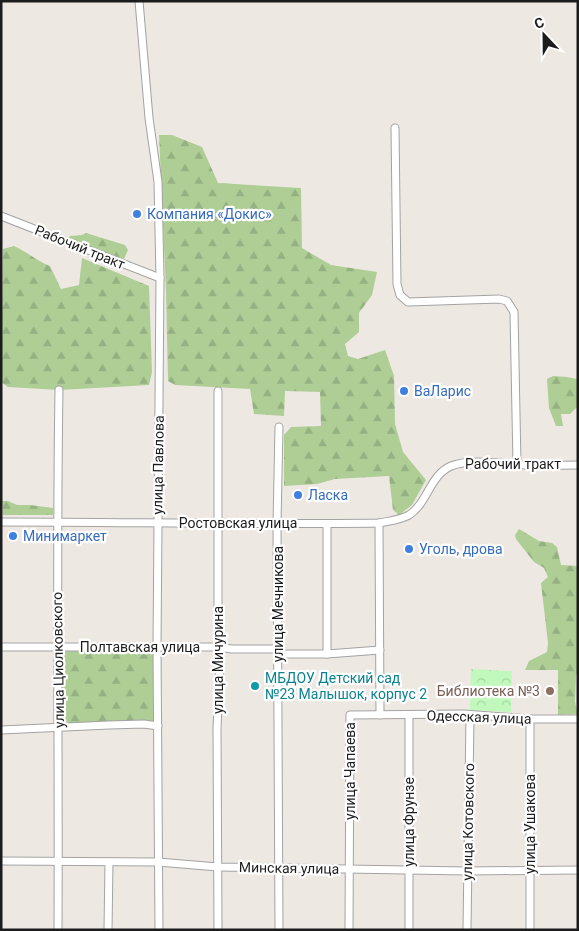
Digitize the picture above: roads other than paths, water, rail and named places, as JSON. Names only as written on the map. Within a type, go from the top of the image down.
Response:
[{"type":"street","name":"улица Павлова","points":[[139,1],[149,118],[158,182],[160,278],[157,522],[159,930]]},
{"type":"street","points":[[395,128],[397,284],[400,295],[408,302],[499,299],[507,302],[514,312],[517,465]]},
{"type":"street","name":"Рабочий тракт","points":[[1,216],[160,278]]},
{"type":"street","name":"улица Циолковского","points":[[58,930],[57,522],[59,390]]},
{"type":"street","name":"улица Мичурина","points":[[218,391],[217,524],[218,647],[220,660],[217,728],[218,930]]},
{"type":"street","name":"улица Мечникова","points":[[279,428],[277,524],[279,930]]},
{"type":"street","name":"Рабочий тракт","points":[[450,466],[469,462],[517,465],[578,464]]},
{"type":"street","name":"Ростовская улица","points":[[1,522],[379,523],[408,516],[416,510],[437,477],[450,466]]},
{"type":"street","points":[[379,523],[380,715]]},
{"type":"street","points":[[327,524],[327,654]]},
{"type":"street","name":"Полтавская улица","points":[[1,647],[218,647],[327,654],[380,650]]},
{"type":"street","name":"улица Чапаева","points":[[349,930],[350,715],[380,715]]},
{"type":"street","name":"Одесская улица","points":[[380,715],[470,715],[530,719],[578,719]]},
{"type":"street","name":"улица Фрунзе","points":[[409,715],[409,930]]},
{"type":"street","name":"улица Котовского","points":[[467,930],[470,715]]},
{"type":"street","name":"улица Ушакова","points":[[530,719],[530,930]]},
{"type":"street","points":[[1,730],[144,724],[158,726]]},
{"type":"street","name":"Минская улица","points":[[1,861],[158,862],[218,867],[468,871],[578,870]]},
{"type":"street","points":[[108,930],[109,862]]},
{"type":"place","name":"Компания «Докис»","points":[[137,214]]},
{"type":"place","name":"ВаЛарис","points":[[404,391]]},
{"type":"place","name":"Ласка","points":[[298,495]]},
{"type":"place","name":"Минимаркет","points":[[13,536]]},
{"type":"place","name":"Уголь, дрова","points":[[409,549]]},
{"type":"place","name":"МБДОУ Детский сад №23 Малышок, корпус 2","points":[[255,686]]},
{"type":"place","name":"Библиотека №3","points":[[550,691]]}]
